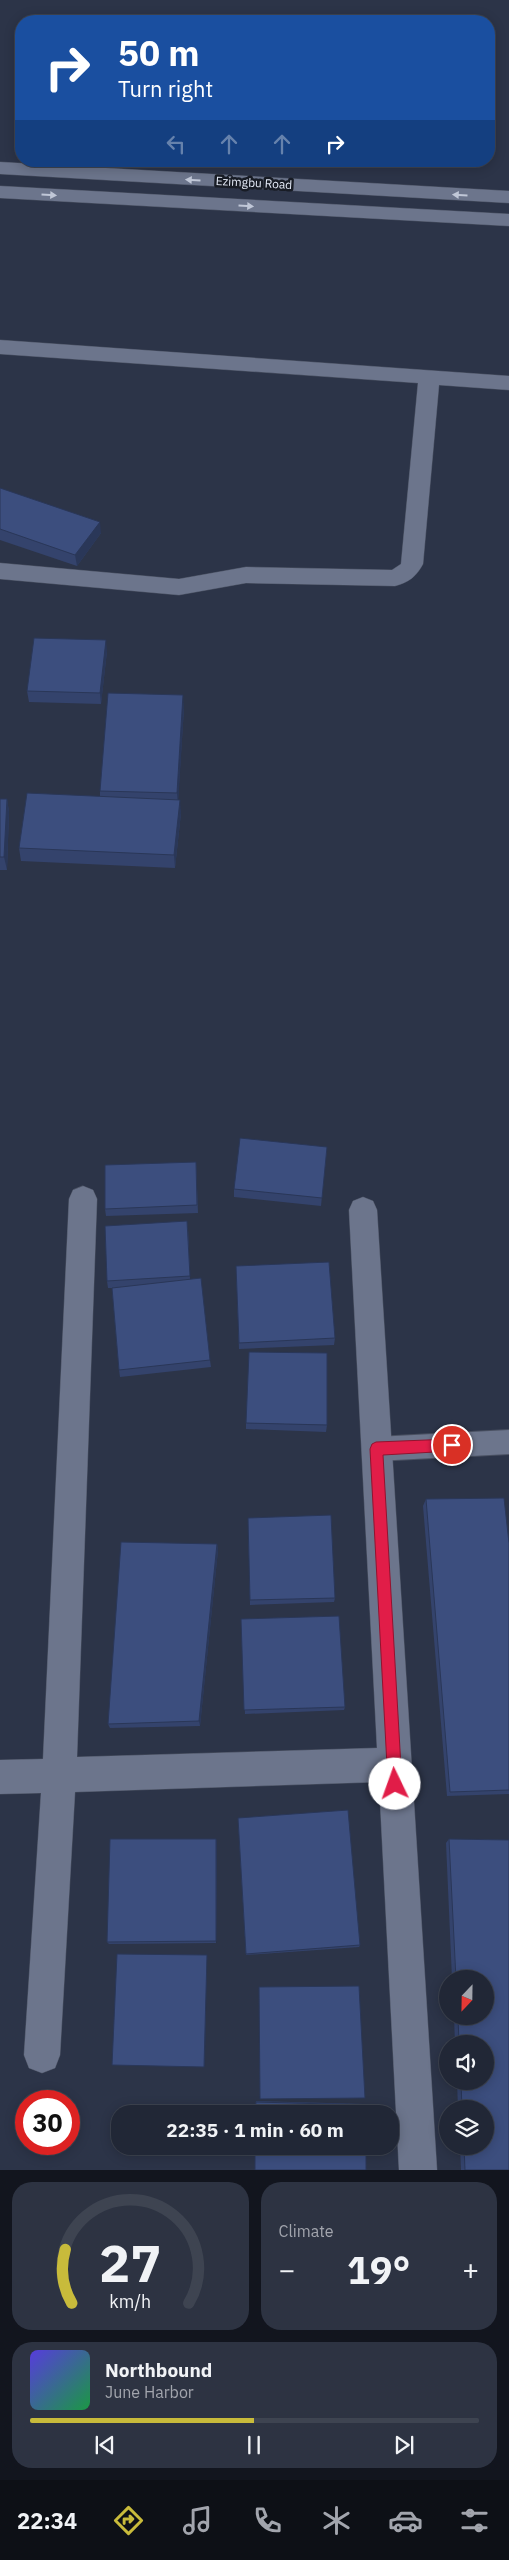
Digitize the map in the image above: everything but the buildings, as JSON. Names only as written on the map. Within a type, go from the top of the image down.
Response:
[{"type":"street","name":"Ezimgbu Road","points":[[0,168],[509,197]]},
{"type":"street","name":"Ezimgbu Road","points":[[0,192],[509,220]]},
{"type":"street","points":[[0,346],[509,383]]},
{"type":"street","points":[[0,571],[180,587],[246,575],[394,578],[407,572],[412,564],[428,378]]},
{"type":"street","points":[[42,2055],[59,1776],[83,1199]]},
{"type":"street","points":[[364,1210],[418,2170]]},
{"type":"street","points":[[0,1777],[394,1764]]},
{"type":"lane","points":[[376,1449],[509,1442]]},
{"type":"route","points":[[395,1784],[376,1449],[452,1445]]}]
